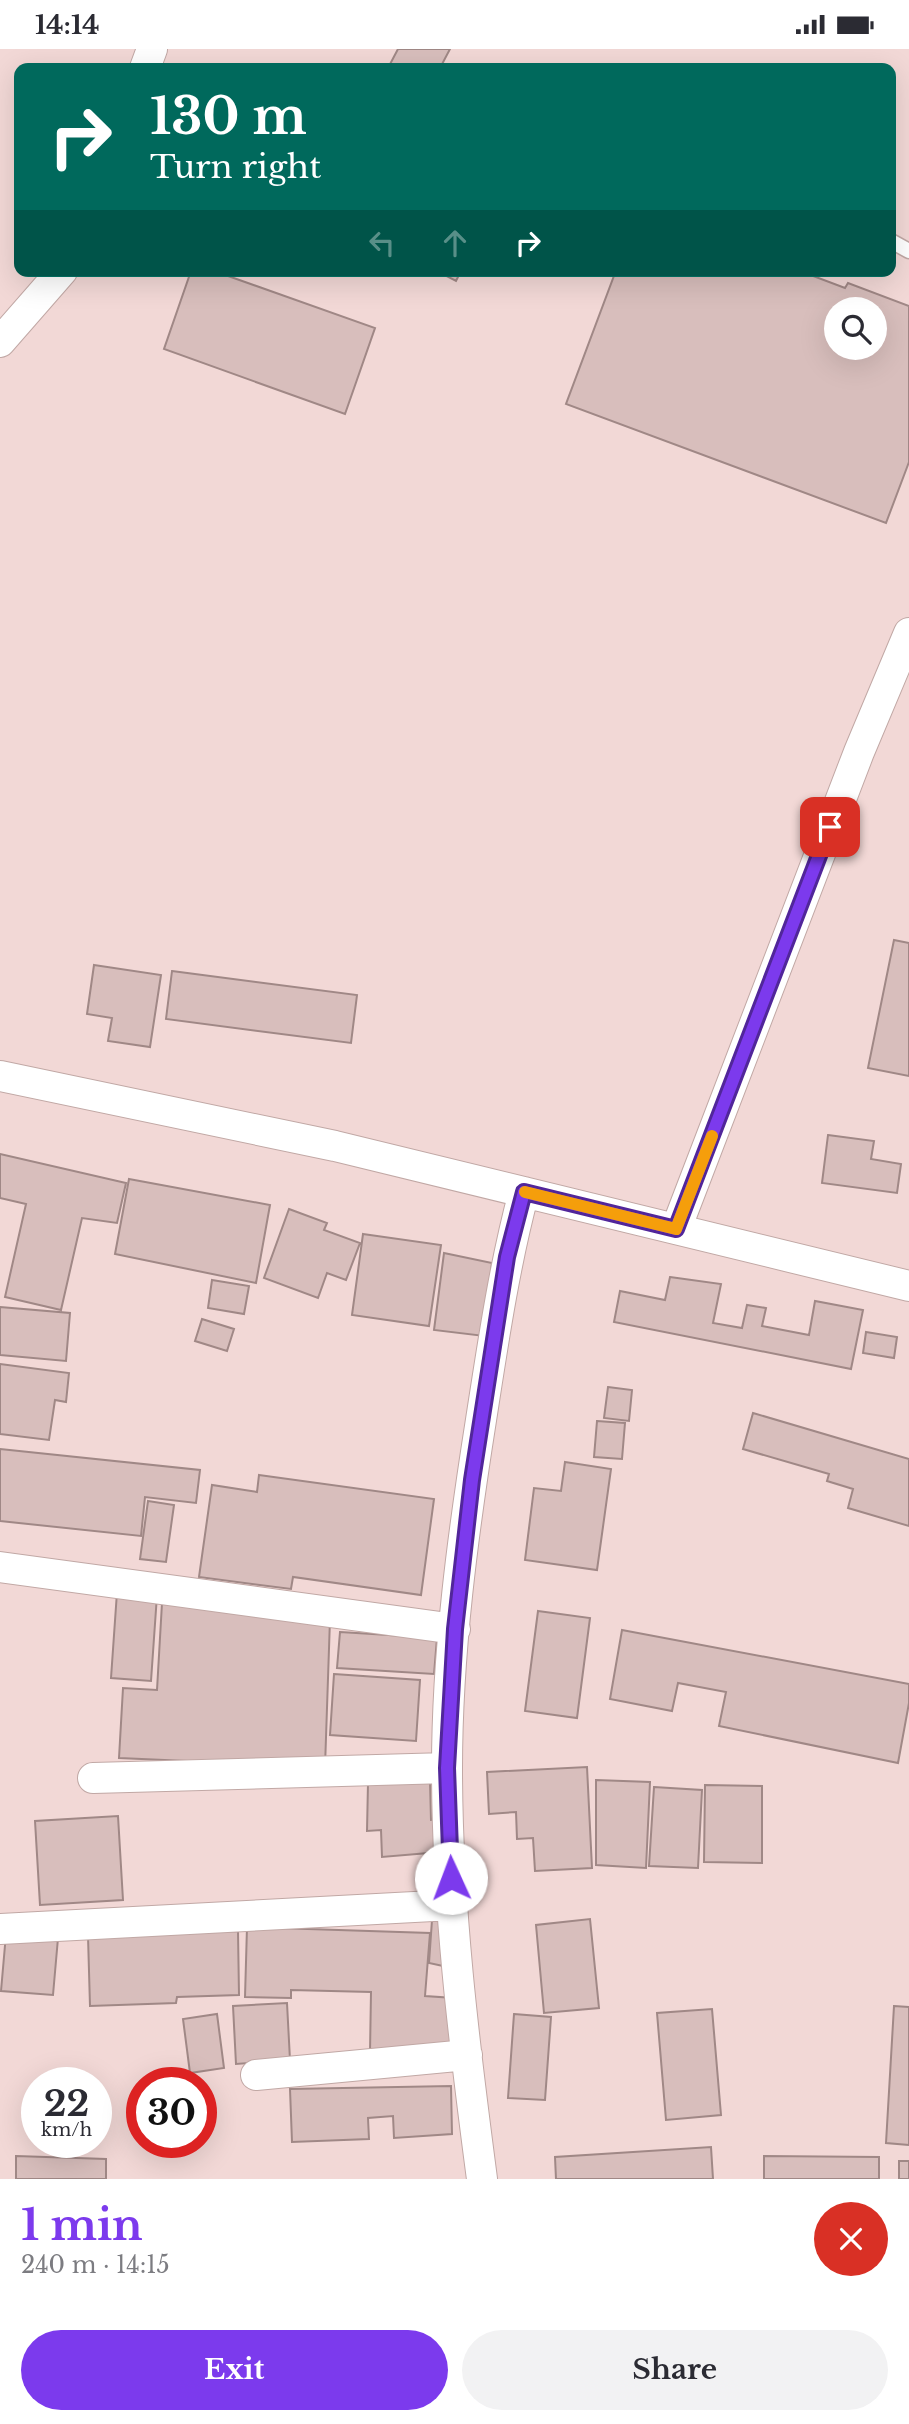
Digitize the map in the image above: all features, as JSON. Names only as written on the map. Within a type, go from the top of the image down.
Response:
[{"type":"street","points":[[0,342],[57,277]]},
{"type":"street","points":[[676,1229],[859,752],[909,633]]},
{"type":"street","points":[[0,1076],[335,1146],[909,1286]]},
{"type":"street","points":[[482,2179],[452,1905],[447,1768],[455,1629],[472,1480],[505,1270],[524,1192]]},
{"type":"street","points":[[0,1567],[455,1629]]},
{"type":"street","points":[[93,1778],[447,1768]]},
{"type":"street","points":[[0,1929],[452,1905]]},
{"type":"street","points":[[256,2075],[467,2055]]},
{"type":"building","points":[[398,49],[450,49],[443,63],[391,63]]},
{"type":"building","points":[[189,277],[231,277],[375,328],[345,414],[164,349]]},
{"type":"building","points":[[614,277],[816,277],[845,288],[848,283],[885,297],[824,297],[824,360],[887,360],[887,298],[909,306],[909,462],[886,523],[566,404]]},
{"type":"building","points":[[894,940],[909,943],[909,1076],[868,1068]]},
{"type":"building","points":[[94,965],[161,975],[150,1047],[108,1041],[112,1018],[87,1014]]},
{"type":"building","points":[[172,971],[357,995],[351,1043],[166,1019]]},
{"type":"building","points":[[828,1135],[874,1141],[871,1159],[901,1164],[897,1193],[822,1183]]},
{"type":"building","points":[[0,1154],[126,1183],[117,1223],[82,1218],[61,1310],[5,1297],[26,1204],[0,1198]]},
{"type":"building","points":[[129,1179],[270,1205],[256,1283],[115,1254]]},
{"type":"building","points":[[289,1209],[327,1223],[324,1230],[360,1243],[346,1280],[327,1273],[318,1298],[264,1278]]},
{"type":"building","points":[[363,1234],[441,1245],[429,1326],[352,1315]]},
{"type":"building","points":[[444,1253],[492,1263],[484,1336],[434,1330]]},
{"type":"building","points":[[670,1277],[721,1284],[713,1323],[742,1328],[747,1305],[766,1308],[762,1326],[809,1335],[815,1301],[863,1310],[851,1369],[614,1322],[620,1291],[665,1300]]},
{"type":"building","points":[[212,1280],[249,1286],[244,1314],[208,1308]]},
{"type":"building","points":[[0,1307],[70,1313],[66,1361],[0,1355]]},
{"type":"building","points":[[202,1319],[234,1329],[227,1351],[195,1341]]},
{"type":"building","points":[[866,1332],[897,1337],[894,1358],[863,1353]]},
{"type":"building","points":[[0,1364],[69,1373],[66,1402],[55,1400],[49,1440],[0,1434]]},
{"type":"building","points":[[608,1387],[632,1390],[629,1421],[604,1418]]},
{"type":"building","points":[[753,1413],[909,1459],[909,1526],[848,1508],[853,1489],[827,1481],[829,1474],[743,1449]]},
{"type":"building","points":[[597,1421],[625,1423],[622,1459],[594,1457]]},
{"type":"building","points":[[0,1449],[200,1470],[196,1503],[145,1497],[141,1536],[0,1521]]},
{"type":"building","points":[[565,1462],[611,1469],[597,1570],[525,1560],[534,1488],[561,1491]]},
{"type":"building","points":[[259,1475],[434,1499],[421,1595],[293,1577],[291,1589],[199,1577],[212,1485],[257,1492]]},
{"type":"building","points":[[148,1501],[174,1505],[166,1562],[140,1559]]},
{"type":"building","points":[[117,1592],[157,1595],[151,1681],[111,1678]]},
{"type":"building","points":[[162,1603],[330,1619],[325,1767],[119,1758],[123,1688],[157,1690]]},
{"type":"building","points":[[538,1611],[590,1618],[577,1718],[525,1711]]},
{"type":"building","points":[[622,1630],[909,1684],[909,1703],[898,1763],[719,1726],[726,1692],[678,1683],[672,1711],[610,1699]]},
{"type":"building","points":[[340,1632],[437,1638],[434,1674],[337,1668]]},
{"type":"building","points":[[334,1674],[420,1680],[416,1741],[330,1735]]},
{"type":"building","points":[[587,1767],[592,1868],[535,1871],[533,1838],[517,1839],[516,1812],[489,1814],[487,1772]]},
{"type":"building","points":[[596,1780],[650,1782],[646,1868],[596,1865]]},
{"type":"building","points":[[430,1782],[431,1820],[441,1819],[440,1852],[382,1857],[381,1830],[367,1831],[368,1783]]},
{"type":"building","points":[[705,1785],[762,1786],[762,1863],[704,1862]]},
{"type":"building","points":[[654,1787],[702,1790],[698,1868],[649,1866]]},
{"type":"building","points":[[118,1816],[123,1900],[40,1905],[35,1821]]},
{"type":"building","points":[[446,1917],[443,1966],[429,1963],[432,1920]]},
{"type":"building","points":[[590,1919],[599,2008],[544,2013],[536,1925]]},
{"type":"building","points":[[247,1927],[430,1933],[425,1996],[454,1998],[453,2052],[370,2052],[371,1992],[291,1990],[291,1998],[245,1997]]},
{"type":"building","points":[[238,1931],[239,1995],[177,1997],[176,2003],[90,2006],[88,1936]]},
{"type":"building","points":[[6,1934],[58,1938],[53,1995],[1,1991]]},
{"type":"building","points":[[287,2003],[290,2060],[236,2064],[233,2006]]},
{"type":"building","points":[[894,2006],[909,2007],[909,2145],[886,2143]]},
{"type":"building","points":[[712,2009],[721,2115],[666,2120],[657,2013]]},
{"type":"building","points":[[217,2014],[224,2068],[189,2067],[183,2019]]},
{"type":"building","points":[[514,2014],[551,2017],[545,2100],[508,2098]]},
{"type":"building","points":[[451,2086],[452,2134],[394,2138],[393,2116],[368,2118],[369,2139],[292,2142],[290,2089]]},
{"type":"building","points":[[711,2147],[713,2179],[556,2179],[555,2157]]},
{"type":"building","points":[[16,2156],[106,2159],[106,2179],[16,2179]]},
{"type":"building","points":[[764,2156],[879,2157],[879,2179],[764,2179]]},
{"type":"building","points":[[899,2161],[909,2161],[909,2179],[899,2179]]},
{"type":"slow traffic","points":[[525,1192],[676,1229],[712,1136]]},
{"type":"route","points":[[451,1878],[447,1768],[455,1629],[472,1480],[507,1257],[524,1192],[676,1229],[830,827]]}]
